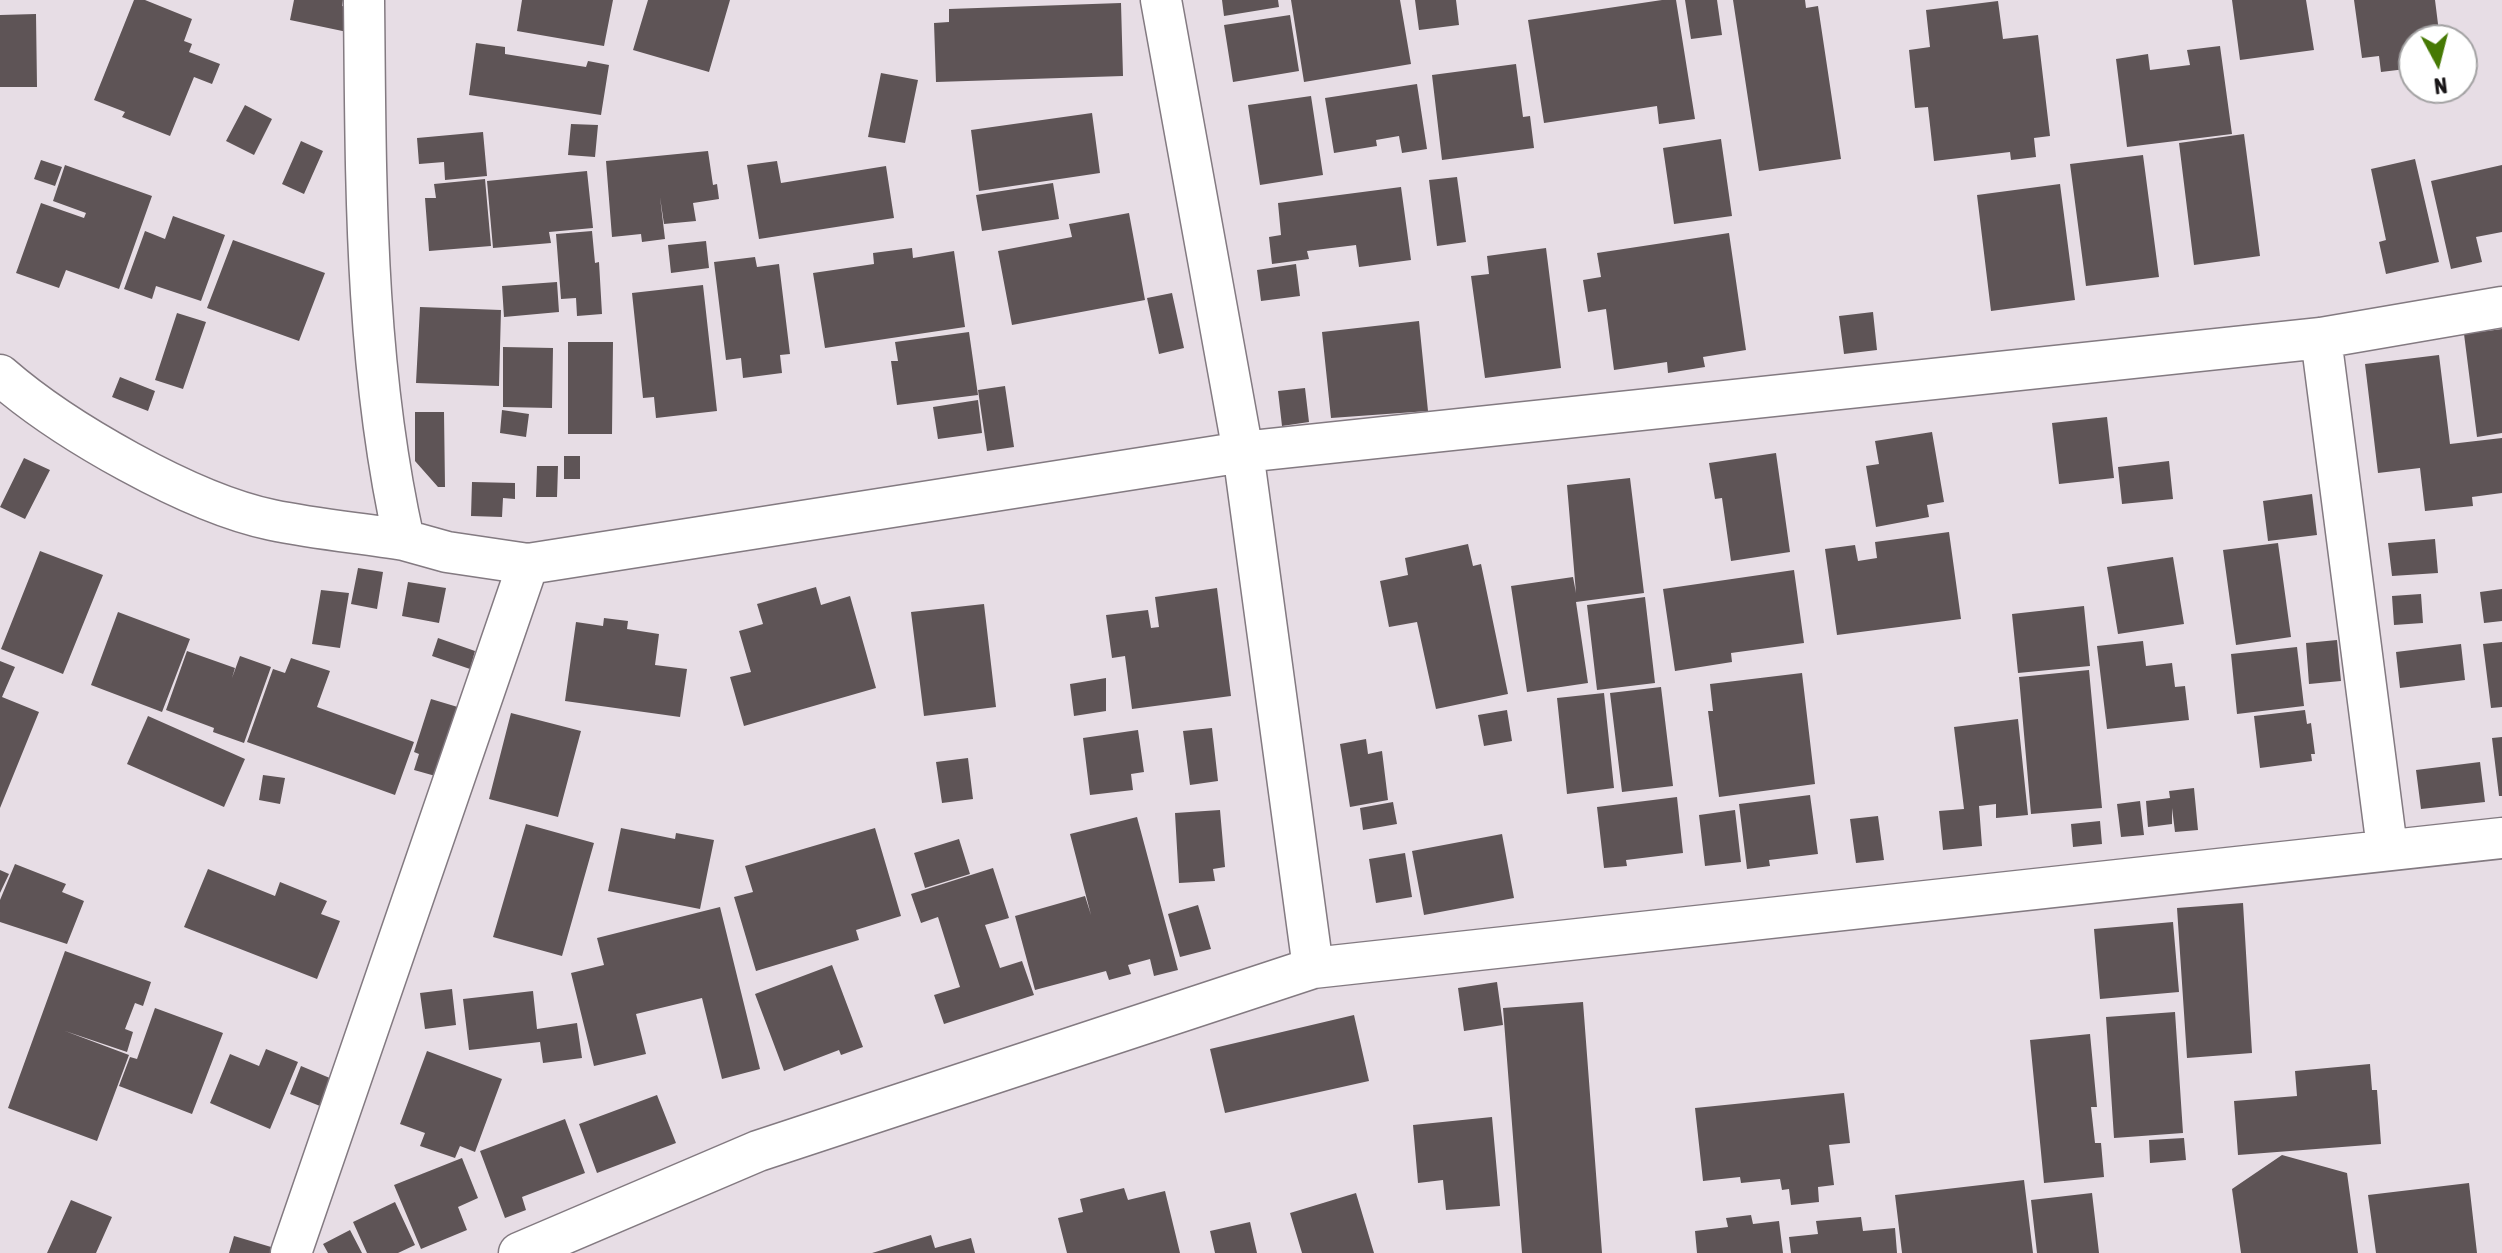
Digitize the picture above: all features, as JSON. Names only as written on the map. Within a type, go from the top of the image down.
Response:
[{"type":"street","points":[[364,0],[367,256],[387,465],[404,540]]},
{"type":"street","points":[[1161,0],[1243,452],[1313,968]]},
{"type":"street","points":[[0,375],[63,421],[197,497],[270,520],[404,540],[447,552],[528,564],[1243,452],[2321,338],[2502,307]]},
{"type":"street","points":[[2321,338],[2387,848]]},
{"type":"street","points":[[291,1253],[528,564]]},
{"type":"street","points":[[519,1253],[758,1151],[1313,968],[2387,848],[2502,838]]},
{"type":"building","points":[[134,0],[145,0],[192,19],[184,41],[192,44],[189,52],[220,64],[212,84],[194,77],[170,136],[122,117],[125,112],[94,100]]},
{"type":"building","points":[[294,0],[343,0],[342,6],[357,9],[352,33],[290,20]]},
{"type":"building","points":[[522,0],[613,0],[604,46],[517,31]]},
{"type":"building","points":[[648,0],[730,0],[709,72],[633,50]]},
{"type":"building","points":[[1222,0],[1278,0],[1279,7],[1224,16]]},
{"type":"building","points":[[1291,0],[1400,0],[1411,64],[1304,82]]},
{"type":"building","points":[[1415,0],[1456,0],[1459,25],[1419,30]]},
{"type":"building","points":[[1676,0],[1695,119],[1659,124],[1657,106],[1544,123],[1528,20]]},
{"type":"building","points":[[1685,0],[1717,0],[1722,35],[1691,39]]},
{"type":"building","points":[[1733,0],[1805,0],[1806,8],[1818,6],[1841,159],[1759,171]]},
{"type":"building","points":[[2232,0],[2306,0],[2314,50],[2240,60]]},
{"type":"building","points":[[2354,0],[2435,0],[2438,24],[2398,24],[2398,70],[2381,72],[2379,56],[2362,58]]},
{"type":"building","points":[[1998,1],[2003,39],[2038,35],[2050,136],[2034,138],[2036,157],[2011,160],[2010,152],[1934,161],[1928,107],[1915,108],[1909,50],[1930,47],[1926,10]]},
{"type":"building","points":[[1121,3],[1123,76],[936,82],[934,23],[949,22],[949,9]]},
{"type":"building","points":[[36,14],[37,87],[0,87],[0,15]]},
{"type":"building","points":[[1290,15],[1299,71],[1233,82],[1224,25]]},
{"type":"building","points":[[476,43],[505,47],[505,54],[586,67],[588,61],[609,65],[601,115],[469,95]]},
{"type":"building","points":[[2220,46],[2232,134],[2127,147],[2116,59],[2148,54],[2150,70],[2190,65],[2187,50]]},
{"type":"building","points":[[1516,64],[1523,117],[1530,116],[1534,148],[1442,160],[1432,75]]},
{"type":"building","points":[[881,73],[918,80],[905,143],[868,137]]},
{"type":"building","points":[[1417,84],[1427,149],[1402,153],[1399,136],[1376,140],[1377,146],[1334,153],[1325,98]]},
{"type":"building","points":[[1311,96],[1323,175],[1260,185],[1248,105]]},
{"type":"building","points":[[245,105],[272,119],[254,155],[226,141]]},
{"type":"building","points":[[1092,113],[1100,173],[979,191],[971,130]]},
{"type":"building","points":[[571,124],[598,125],[595,157],[568,155]]},
{"type":"building","points":[[483,132],[487,176],[445,180],[444,162],[419,164],[417,138]]},
{"type":"building","points":[[2244,134],[2260,256],[2194,265],[2179,143]]},
{"type":"building","points":[[1721,139],[1732,216],[1674,224],[1663,148]]},
{"type":"building","points":[[301,141],[323,151],[304,194],[282,184]]},
{"type":"building","points":[[708,151],[713,185],[717,184],[719,199],[693,203],[696,221],[664,224],[660,197],[665,239],[642,242],[641,234],[612,237],[606,161]]},
{"type":"building","points":[[2143,155],[2159,277],[2086,286],[2070,164]]},
{"type":"building","points":[[2415,159],[2439,262],[2386,274],[2379,242],[2386,240],[2371,169]]},
{"type":"building","points":[[41,160],[62,167],[55,186],[34,179]]},
{"type":"building","points":[[777,161],[781,183],[886,166],[894,218],[759,239],[747,165]]},
{"type":"building","points":[[65,165],[152,196],[119,289],[66,270],[59,288],[16,273],[41,203],[84,218],[86,213],[53,201]]},
{"type":"building","points":[[2502,165],[2502,232],[2476,237],[2482,262],[2451,269],[2431,181]]},
{"type":"building","points":[[587,171],[593,228],[549,232],[551,243],[493,248],[487,181]]},
{"type":"building","points":[[1457,177],[1466,242],[1437,246],[1429,180]]},
{"type":"building","points":[[485,179],[491,246],[429,251],[425,198],[436,198],[434,184]]},
{"type":"building","points":[[1053,183],[1059,219],[982,231],[976,195]]},
{"type":"building","points":[[2060,184],[2075,300],[1991,311],[1977,195]]},
{"type":"building","points":[[1401,187],[1411,260],[1359,267],[1356,245],[1307,251],[1309,259],[1272,264],[1269,237],[1281,235],[1278,203]]},
{"type":"building","points":[[1129,213],[1145,300],[1012,325],[998,251],[1072,237],[1069,224]]},
{"type":"building","points":[[173,216],[225,235],[201,301],[156,286],[152,299],[124,289],[145,231],[165,239]]},
{"type":"building","points":[[592,231],[595,263],[599,262],[602,314],[577,316],[576,298],[561,299],[556,234]]},
{"type":"building","points":[[1729,233],[1746,350],[1703,357],[1705,367],[1668,373],[1667,362],[1614,370],[1606,309],[1588,312],[1583,280],[1601,277],[1597,253]]},
{"type":"building","points":[[233,240],[325,273],[299,341],[207,308]]},
{"type":"building","points":[[706,241],[709,268],[671,273],[668,245]]},
{"type":"building","points":[[912,248],[913,258],[954,251],[965,327],[825,348],[813,273],[874,264],[873,253]]},
{"type":"building","points":[[1546,248],[1561,368],[1485,378],[1471,276],[1489,274],[1487,256]]},
{"type":"building","points":[[755,257],[757,267],[779,264],[790,354],[780,355],[782,373],[743,378],[741,358],[726,360],[714,262]]},
{"type":"building","points":[[1296,264],[1300,296],[1261,301],[1257,270]]},
{"type":"building","points":[[557,282],[559,312],[504,317],[502,286]]},
{"type":"building","points":[[703,285],[717,411],[656,418],[654,397],[643,398],[632,293]]},
{"type":"building","points":[[1172,293],[1184,348],[1159,354],[1147,298]]},
{"type":"building","points":[[420,307],[501,310],[499,386],[416,383]]},
{"type":"building","points":[[1873,312],[1877,350],[1844,354],[1839,316]]},
{"type":"building","points":[[177,313],[206,322],[183,389],[155,380]]},
{"type":"building","points":[[1419,321],[1428,411],[1331,418],[1322,332]]},
{"type":"building","points":[[2502,329],[2502,433],[2477,437],[2464,334]]},
{"type":"building","points":[[969,332],[978,395],[897,405],[891,361],[898,361],[895,342]]},
{"type":"building","points":[[568,342],[613,342],[612,434],[568,434]]},
{"type":"building","points":[[503,347],[553,348],[552,408],[503,407]]},
{"type":"building","points":[[2439,355],[2450,444],[2502,438],[2502,493],[2472,497],[2473,506],[2425,511],[2420,468],[2378,473],[2365,364]]},
{"type":"building","points":[[120,377],[155,391],[148,411],[112,397]]},
{"type":"building","points":[[1005,386],[1014,447],[987,451],[978,390]]},
{"type":"building","points":[[1305,388],[1309,422],[1282,426],[1278,391]]},
{"type":"building","points":[[978,400],[982,433],[938,439],[933,407]]},
{"type":"building","points":[[502,410],[529,414],[526,437],[500,433]]},
{"type":"building","points":[[415,412],[444,412],[445,487],[438,487],[415,461]]},
{"type":"building","points":[[2107,417],[2114,478],[2059,484],[2052,423]]},
{"type":"building","points":[[1932,432],[1944,502],[1927,505],[1929,517],[1876,527],[1866,466],[1879,464],[1875,441]]},
{"type":"building","points":[[1776,453],[1790,552],[1731,561],[1722,498],[1715,499],[1709,463]]},
{"type":"building","points":[[564,456],[580,456],[580,479],[564,479]]},
{"type":"building","points":[[24,458],[50,470],[25,519],[0,507]]},
{"type":"building","points":[[2169,461],[2173,499],[2122,504],[2118,467]]},
{"type":"building","points":[[537,466],[558,466],[557,497],[536,497]]},
{"type":"building","points":[[1630,478],[1644,593],[1576,602],[1588,683],[1527,692],[1511,586],[1573,577],[1576,593],[1567,485]]},
{"type":"building","points":[[472,482],[515,483],[515,499],[503,498],[502,517],[471,516]]},
{"type":"building","points":[[2312,494],[2317,535],[2268,541],[2263,501]]},
{"type":"building","points":[[1949,532],[1961,619],[1837,635],[1825,549],[1855,545],[1858,561],[1877,558],[1875,542]]},
{"type":"building","points":[[2435,539],[2438,573],[2392,576],[2388,543]]},
{"type":"building","points":[[2278,543],[2291,637],[2236,645],[2223,550]]},
{"type":"building","points":[[1468,544],[1473,566],[1481,564],[1508,694],[1436,709],[1417,622],[1389,627],[1380,581],[1408,575],[1405,558]]},
{"type":"building","points":[[40,551],[103,575],[63,674],[1,649]]},
{"type":"building","points":[[2173,557],[2184,624],[2118,634],[2107,567]]},
{"type":"building","points":[[358,568],[383,572],[377,609],[351,604]]},
{"type":"building","points":[[1794,570],[1804,643],[1731,653],[1732,662],[1675,671],[1663,589]]},
{"type":"building","points":[[408,582],[446,588],[439,623],[402,616]]},
{"type":"building","points":[[816,587],[821,605],[850,596],[876,688],[744,726],[730,677],[751,672],[739,631],[763,624],[757,604]]},
{"type":"building","points":[[1217,588],[1231,696],[1132,709],[1125,656],[1112,658],[1106,615],[1148,610],[1151,628],[1159,627],[1155,597]]},
{"type":"building","points":[[2502,589],[2502,621],[2484,623],[2480,592]]},
{"type":"building","points":[[321,590],[349,593],[340,648],[312,644]]},
{"type":"building","points":[[2421,594],[2423,623],[2394,625],[2392,596]]},
{"type":"building","points":[[1645,597],[1655,683],[1597,690],[1587,605]]},
{"type":"building","points":[[984,604],[996,707],[924,716],[911,612]]},
{"type":"building","points":[[2084,606],[2090,666],[2018,673],[2012,614]]},
{"type":"building","points":[[118,612],[190,639],[162,712],[91,685]]},
{"type":"building","points":[[604,618],[628,621],[627,629],[659,634],[655,665],[687,669],[680,717],[565,701],[576,622],[603,626]]},
{"type":"building","points":[[438,638],[475,651],[470,669],[432,656]]},
{"type":"building","points":[[2337,640],[2341,681],[2309,684],[2306,643]]},
{"type":"building","points":[[2143,641],[2146,666],[2172,663],[2175,687],[2185,686],[2189,720],[2107,729],[2097,646]]},
{"type":"building","points":[[2502,642],[2502,707],[2491,708],[2483,644]]},
{"type":"building","points":[[2461,644],[2465,680],[2400,688],[2396,652]]},
{"type":"building","points":[[2297,647],[2304,706],[2237,714],[2231,654]]},
{"type":"building","points":[[187,651],[235,668],[232,678],[240,656],[271,667],[244,743],[166,710]]},
{"type":"building","points":[[291,658],[330,671],[317,707],[414,742],[395,795],[247,742],[273,669],[285,673]]},
{"type":"building","points":[[0,661],[15,667],[2,697],[39,712],[0,808]]},
{"type":"building","points":[[2089,670],[2102,808],[2031,814],[2019,677]]},
{"type":"building","points":[[1802,673],[1815,784],[1719,797],[1708,711],[1713,711],[1710,684]]},
{"type":"building","points":[[1106,678],[1106,711],[1074,716],[1070,684]]},
{"type":"building","points":[[1661,687],[1673,786],[1622,792],[1610,693]]},
{"type":"building","points":[[1604,693],[1614,788],[1567,794],[1557,698]]},
{"type":"building","points":[[431,699],[461,708],[439,777],[414,770],[419,754],[414,752]]},
{"type":"building","points":[[1507,710],[1512,741],[1484,746],[1478,715]]},
{"type":"building","points":[[2305,710],[2307,724],[2311,723],[2315,754],[2311,754],[2312,761],[2260,768],[2254,716]]},
{"type":"building","points":[[511,713],[581,731],[558,817],[489,799]]},
{"type":"building","points":[[148,716],[245,759],[224,807],[127,764]]},
{"type":"building","points":[[2018,719],[2028,815],[1996,818],[1996,804],[1979,806],[1982,846],[1943,850],[1939,811],[1964,809],[1954,727]]},
{"type":"building","points":[[1212,728],[1218,781],[1190,785],[1183,731]]},
{"type":"building","points":[[1138,730],[1144,772],[1131,774],[1133,790],[1090,795],[1083,738]]},
{"type":"building","points":[[2502,737],[2502,796],[2499,796],[2492,738]]},
{"type":"building","points":[[1366,739],[1368,754],[1382,751],[1388,800],[1350,807],[1340,744]]},
{"type":"building","points":[[968,758],[973,799],[942,803],[936,762]]},
{"type":"building","points":[[2480,762],[2485,802],[2421,809],[2416,770]]},
{"type":"building","points":[[263,775],[285,778],[280,804],[259,800]]},
{"type":"building","points":[[2194,788],[2198,830],[2175,832],[2172,808],[2172,824],[2148,827],[2146,801],[2170,798],[2169,791]]},
{"type":"building","points":[[1810,795],[1818,854],[1769,860],[1770,866],[1747,869],[1739,804]]},
{"type":"building","points":[[1677,797],[1683,853],[1626,860],[1627,866],[1604,868],[1597,807]]},
{"type":"building","points":[[2140,801],[2144,835],[2121,837],[2117,804]]},
{"type":"building","points":[[1393,802],[1397,824],[1363,830],[1360,808]]},
{"type":"building","points":[[1220,810],[1225,867],[1213,869],[1215,881],[1179,883],[1175,813]]},
{"type":"building","points":[[1735,810],[1741,862],[1705,866],[1699,815]]},
{"type":"building","points":[[1878,816],[1884,860],[1856,863],[1850,819]]},
{"type":"building","points":[[1137,817],[1178,970],[1154,976],[1150,959],[1128,965],[1131,974],[1109,980],[1106,971],[1035,990],[1015,916],[1085,896],[1091,915],[1070,834]]},
{"type":"building","points":[[2100,821],[2102,844],[2073,847],[2071,824]]},
{"type":"building","points":[[526,824],[594,843],[562,956],[493,937]]},
{"type":"building","points":[[621,828],[675,839],[676,833],[714,840],[700,909],[608,891]]},
{"type":"building","points":[[875,828],[901,916],[856,930],[859,940],[756,971],[734,897],[753,892],[745,866]]},
{"type":"building","points":[[1502,834],[1514,898],[1424,915],[1412,851]]},
{"type":"building","points":[[959,839],[970,874],[925,888],[914,853]]},
{"type":"building","points":[[1405,853],[1412,897],[1376,903],[1369,859]]},
{"type":"building","points":[[15,864],[66,884],[62,892],[84,901],[67,944],[0,922],[0,900]]},
{"type":"building","points":[[993,868],[1009,918],[985,925],[1000,968],[1022,961],[1034,995],[944,1024],[934,995],[960,987],[938,917],[921,923],[911,894]]},
{"type":"building","points":[[208,869],[275,896],[280,882],[327,901],[321,914],[340,921],[317,979],[184,927]]},
{"type":"building","points":[[0,870],[9,874],[0,893]]},
{"type":"building","points":[[2243,903],[2252,1053],[2187,1058],[2177,908]]},
{"type":"building","points":[[1198,905],[1211,949],[1180,957],[1168,914]]},
{"type":"building","points":[[720,907],[760,1069],[722,1079],[702,998],[636,1014],[646,1054],[594,1066],[571,973],[604,965],[597,938]]},
{"type":"building","points":[[2173,922],[2179,992],[2100,999],[2094,929]]},
{"type":"building","points":[[65,951],[151,982],[143,1006],[135,1003],[125,1029],[133,1032],[127,1052],[65,1031],[129,1055],[97,1141],[8,1108]]},
{"type":"building","points":[[832,965],[863,1047],[841,1055],[839,1050],[784,1071],[755,994]]},
{"type":"building","points":[[1497,982],[1503,1025],[1464,1031],[1458,988]]},
{"type":"building","points":[[452,989],[456,1025],[425,1029],[420,993]]},
{"type":"building","points":[[533,991],[537,1029],[577,1023],[582,1058],[543,1063],[540,1042],[469,1050],[463,999]]},
{"type":"building","points":[[1583,1002],[1602,1253],[1522,1253],[1503,1008]]},
{"type":"building","points":[[155,1008],[223,1033],[192,1114],[119,1086],[130,1057],[137,1059]]},
{"type":"building","points":[[2175,1012],[2183,1133],[2114,1138],[2106,1017]]},
{"type":"building","points":[[1354,1015],[1369,1081],[1225,1113],[1210,1049]]},
{"type":"building","points":[[2090,1034],[2097,1107],[2091,1107],[2095,1143],[2101,1143],[2104,1177],[2044,1183],[2030,1040]]},
{"type":"building","points":[[266,1049],[298,1062],[270,1129],[210,1103],[230,1054],[259,1066]]},
{"type":"building","points":[[427,1051],[502,1079],[475,1152],[460,1146],[455,1158],[420,1146],[425,1133],[400,1124]]},
{"type":"building","points":[[2370,1064],[2372,1090],[2377,1090],[2381,1144],[2238,1155],[2234,1101],[2297,1096],[2295,1071]]},
{"type":"building","points":[[301,1066],[337,1081],[325,1108],[290,1094]]},
{"type":"building","points":[[1844,1093],[1850,1143],[1829,1145],[1834,1185],[1818,1187],[1819,1202],[1791,1205],[1789,1189],[1782,1190],[1780,1179],[1741,1183],[1740,1177],[1703,1181],[1695,1108]]},
{"type":"building","points":[[657,1095],[676,1143],[597,1173],[579,1124]]},
{"type":"building","points":[[1492,1117],[1500,1206],[1446,1210],[1443,1180],[1418,1183],[1413,1125]]},
{"type":"building","points":[[565,1119],[585,1173],[522,1197],[526,1210],[505,1218],[480,1151]]},
{"type":"building","points":[[2184,1138],[2186,1160],[2150,1163],[2149,1140]]},
{"type":"building","points":[[2282,1155],[2347,1173],[2358,1253],[2241,1253],[2232,1189]]},
{"type":"building","points":[[462,1158],[478,1198],[458,1207],[467,1230],[421,1249],[394,1185]]},
{"type":"building","points":[[2024,1180],[2033,1253],[1902,1253],[1895,1195]]},
{"type":"building","points":[[2469,1183],[2477,1253],[2376,1253],[2368,1195]]},
{"type":"building","points":[[1124,1188],[1128,1200],[1165,1191],[1180,1253],[1067,1253],[1058,1218],[1083,1212],[1080,1199]]},
{"type":"building","points":[[1356,1193],[1374,1253],[1302,1253],[1290,1213]]},
{"type":"building","points":[[2092,1193],[2099,1253],[2037,1253],[2031,1200]]},
{"type":"building","points":[[71,1200],[112,1217],[96,1253],[47,1253]]},
{"type":"building","points":[[395,1202],[415,1245],[398,1253],[367,1253],[353,1222]]},
{"type":"building","points":[[1751,1215],[1753,1224],[1779,1221],[1783,1253],[1697,1253],[1695,1231],[1728,1227],[1726,1218]]},
{"type":"building","points":[[1861,1217],[1863,1231],[1895,1228],[1897,1253],[1791,1253],[1789,1237],[1818,1234],[1816,1221]]},
{"type":"building","points":[[1250,1222],[1257,1253],[1215,1253],[1210,1231]]},
{"type":"building","points":[[350,1230],[362,1253],[328,1253],[323,1244]]},
{"type":"building","points":[[931,1235],[935,1248],[971,1238],[975,1253],[872,1253]]},
{"type":"building","points":[[234,1236],[288,1252],[288,1253],[229,1253]]}]
